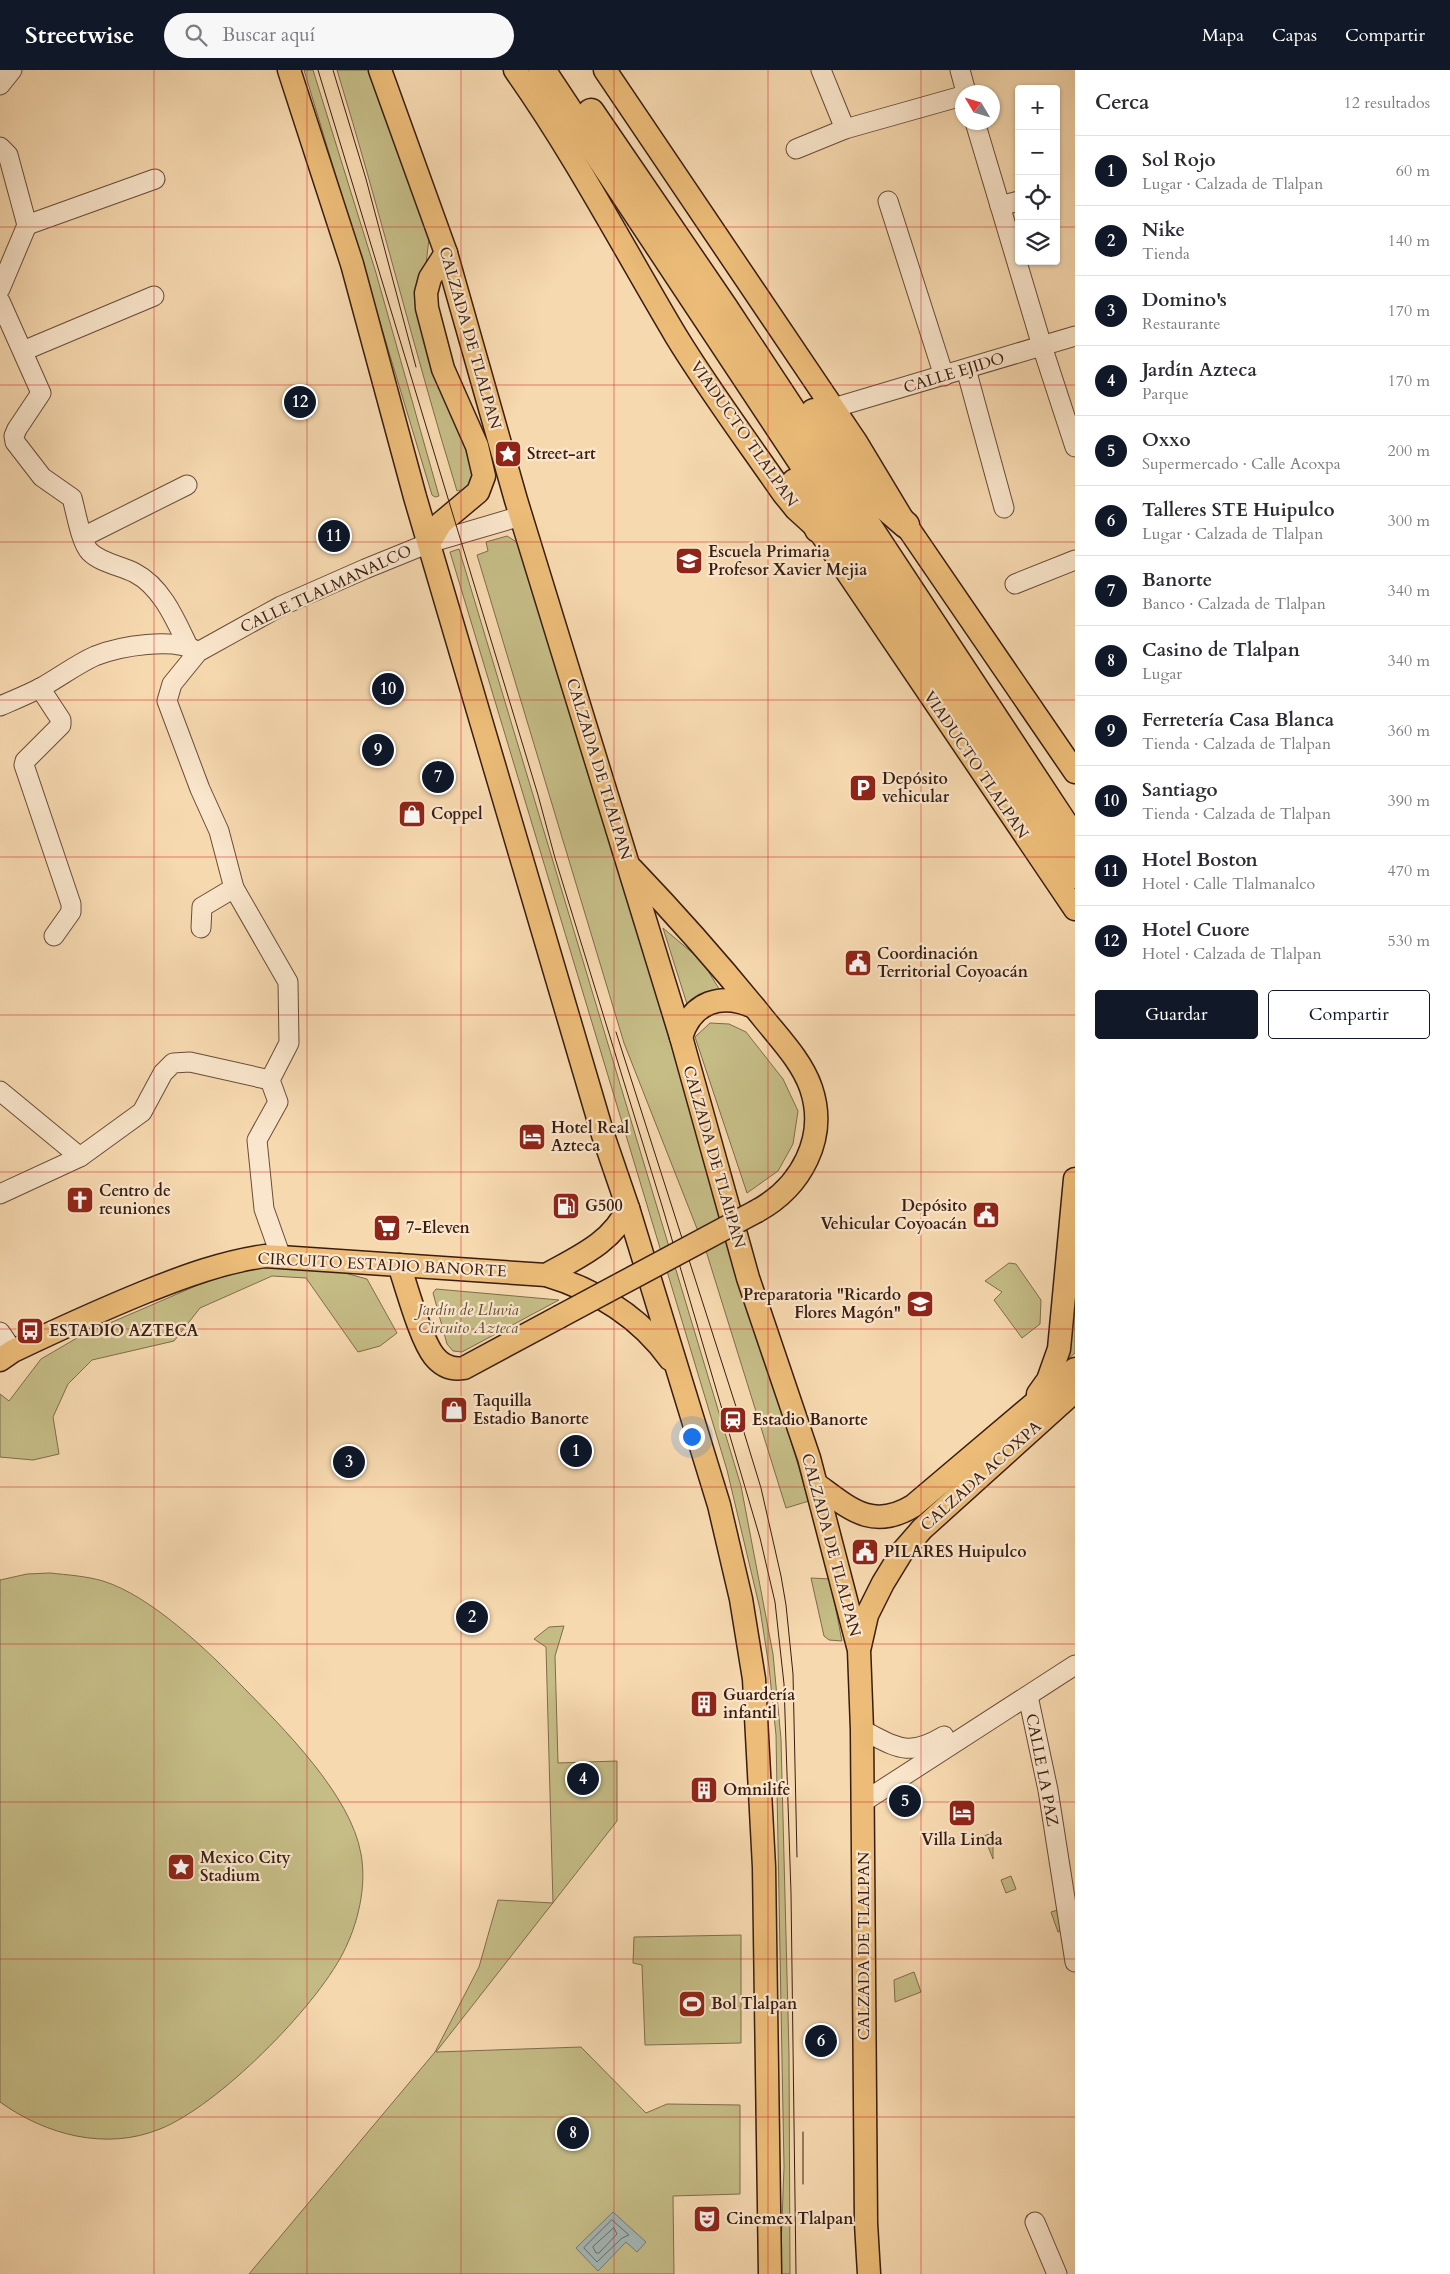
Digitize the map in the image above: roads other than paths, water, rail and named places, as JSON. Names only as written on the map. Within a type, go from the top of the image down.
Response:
[{"type":"highway","name":"VIADUCTO TLALPAN","points":[[542,70],[1075,875]]},
{"type":"highway","points":[[562,70],[706,280],[1075,840]]},
{"type":"highway","points":[[706,280],[727,293],[742,309],[831,437],[884,506],[906,526]]},
{"type":"highway","points":[[722,343],[736,389],[805,497],[818,529]]},
{"type":"main road","points":[[289,70],[352,264],[429,543],[603,1135],[628,1208],[719,1505],[740,1599],[754,1679],[764,1868],[770,2274]]},
{"type":"main road","name":"CALZADA DE TLALPAN","points":[[380,70],[446,253],[522,516],[681,1037],[748,1278],[816,1484],[859,1650],[863,1802],[866,2223],[869,2274]]},
{"type":"main road","points":[[390,102],[392,70]]},
{"type":"main road","name":"VIADUCTO TLALPAN","points":[[515,70],[535,98],[610,219],[697,369],[796,510],[818,529],[1073,909]]},
{"type":"main road","points":[[605,70],[832,408],[906,526],[1075,772]]},
{"type":"main road","points":[[429,543],[441,522],[478,492],[484,476],[477,446],[443,370],[427,308],[426,293],[430,278],[446,253]]},
{"type":"main road","points":[[399,1265],[418,1321],[434,1356],[445,1366],[454,1370],[464,1368],[757,1211],[779,1198],[797,1179],[813,1145],[816,1122],[814,1099],[807,1078],[754,1007],[697,938],[628,864]]},
{"type":"main road","points":[[681,1037],[684,1028],[693,1015],[710,1003],[735,1000],[754,1007]]},
{"type":"main road","points":[[1027,1410],[1048,1380],[1059,1349],[1075,1178]]},
{"type":"main road","points":[[546,1275],[606,1239],[620,1224],[628,1208]]},
{"type":"main road","name":"CIRCUITO ESTADIO BANORTE","points":[[6,1355],[105,1308],[205,1269],[251,1258],[281,1257],[546,1275],[584,1288],[620,1309],[648,1332],[679,1372]]},
{"type":"main road","name":"CALZADA ACOXPA","points":[[816,1484],[841,1502],[865,1515],[882,1519],[899,1515],[913,1506],[1075,1369]]},
{"type":"main road","name":"CALZADA ACOXPA","points":[[859,1650],[867,1614],[902,1552],[922,1529],[1075,1391]]},
{"type":"street","points":[[0,85],[12,70]]},
{"type":"street","points":[[821,70],[845,129]]},
{"type":"street","points":[[960,70],[964,85]]},
{"type":"street","points":[[796,149],[845,129],[955,98]]},
{"type":"street","points":[[977,130],[1042,346],[1074,441]]},
{"type":"street","points":[[0,147],[8,155],[27,225],[0,289]]},
{"type":"street","points":[[27,225],[155,178]]},
{"type":"street","points":[[888,200],[944,376]]},
{"type":"street","points":[[1000,206],[1015,202]]},
{"type":"street","points":[[23,351],[154,296]]},
{"type":"street","points":[[0,301],[41,393],[17,429],[14,436],[15,442],[42,477],[72,498],[83,537],[90,552],[138,574],[170,607],[193,649]]},
{"type":"street","name":"CALLE EJIDO","points":[[832,408],[1075,336]]},
{"type":"street","points":[[966,369],[1004,508]]},
{"type":"street","points":[[83,537],[187,485]]},
{"type":"street","name":"CALLE TLALMANALCO","points":[[193,649],[280,606],[429,543],[522,516]]},
{"type":"street","points":[[1015,584],[1075,560]]},
{"type":"street","points":[[0,706],[40,688],[95,656],[118,649],[160,644],[193,649]]},
{"type":"street","points":[[193,649],[172,684],[167,701],[200,789],[219,831],[234,888],[288,982],[289,1043],[270,1080],[278,1102],[257,1140],[264,1208],[281,1257]]},
{"type":"street","points":[[40,688],[61,720],[61,725],[25,761],[24,765],[71,904],[71,912],[54,936]]},
{"type":"street","points":[[201,928],[202,907],[234,888]]},
{"type":"street","points":[[0,1194],[80,1157],[142,1112],[163,1073],[173,1063],[190,1062],[270,1080]]},
{"type":"street","points":[[0,1091],[80,1157]]},
{"type":"street","points":[[0,1332],[6,1355]]},
{"type":"street","points":[[863,1802],[1075,1665]]},
{"type":"street","points":[[862,1730],[896,1746],[914,1749],[926,1747],[990,1709],[1020,1701]]},
{"type":"street","name":"CALLE LA PAZ","points":[[1020,1701],[1048,1790],[1075,1962]]},
{"type":"street","points":[[1035,2222],[1057,2274]]},
{"type":"water","points":[[613,2212],[646,2242],[637,2252],[626,2242],[598,2271],[576,2248]]},
{"type":"tram line","points":[[318,70],[538,795],[555,858],[663,1209],[760,1538],[775,1602],[784,1684],[791,1893],[796,2274]]},
{"type":"tram line","points":[[333,70],[366,179],[416,367]]},
{"type":"tram line","points":[[616,1032],[761,1488],[781,1576],[793,1674],[797,1857]]},
{"type":"tram line","points":[[803,2132],[803,2184]]},
{"type":"place","name":"Hotel Cuore","points":[[300,402]]},
{"type":"place","name":"Street-art","points":[[508,454]]},
{"type":"place","name":"Hotel Boston","points":[[334,536]]},
{"type":"place","name":"Escuela Primaria Profesor Xavier Mejia","points":[[689,561]]},
{"type":"place","name":"Santiago","points":[[388,689]]},
{"type":"place","name":"Ferretería Casa Blanca","points":[[378,750]]},
{"type":"place","name":"Banorte","points":[[438,777]]},
{"type":"place","name":"Depósito vehicular","points":[[863,788]]},
{"type":"place","name":"Coppel","points":[[412,814]]},
{"type":"place","name":"Coordinación Territorial Coyoacán","points":[[858,963]]},
{"type":"place","name":"Hotel Real Azteca","points":[[532,1137]]},
{"type":"place","name":"Centro de reuniones","points":[[80,1200]]},
{"type":"place","name":"G500","points":[[566,1206]]},
{"type":"place","name":"Depósito Vehicular Coyoacán","points":[[986,1215]]},
{"type":"place","name":"7-Eleven","points":[[387,1228]]},
{"type":"place","name":"Preparatoria \"Ricardo Flores Magón\"","points":[[920,1304]]},
{"type":"place","name":"ESTADIO AZTECA","points":[[30,1331]]},
{"type":"place","name":"Taquilla Estadio Banorte","points":[[454,1410]]},
{"type":"place","name":"Estadio Banorte","points":[[733,1420]]},
{"type":"place","name":"Sol Rojo","points":[[576,1451]]},
{"type":"place","name":"Domino's","points":[[349,1462]]},
{"type":"place","name":"PILARES Huipulco","points":[[865,1552]]},
{"type":"place","name":"Nike","points":[[472,1617]]},
{"type":"place","name":"Guardería infantil","points":[[704,1704]]},
{"type":"place","name":"Jardín Azteca","points":[[583,1779]]},
{"type":"place","name":"Omnilife","points":[[704,1790]]},
{"type":"place","name":"Oxxo","points":[[905,1801]]},
{"type":"place","name":"Villa Linda","points":[[962,1813]]},
{"type":"place","name":"Mexico City Stadium","points":[[181,1867]]},
{"type":"place","name":"Bol Tlalpan","points":[[692,2004]]},
{"type":"place","name":"Talleres STE Huipulco","points":[[821,2041]]},
{"type":"place","name":"Casino de Tlalpan","points":[[573,2133]]},
{"type":"place","name":"Cinemex Tlalpan","points":[[707,2219]]},
{"type":"park label","name":"Jardín de Lluvia Circuito Azteca","points":[[468,1319]]}]
